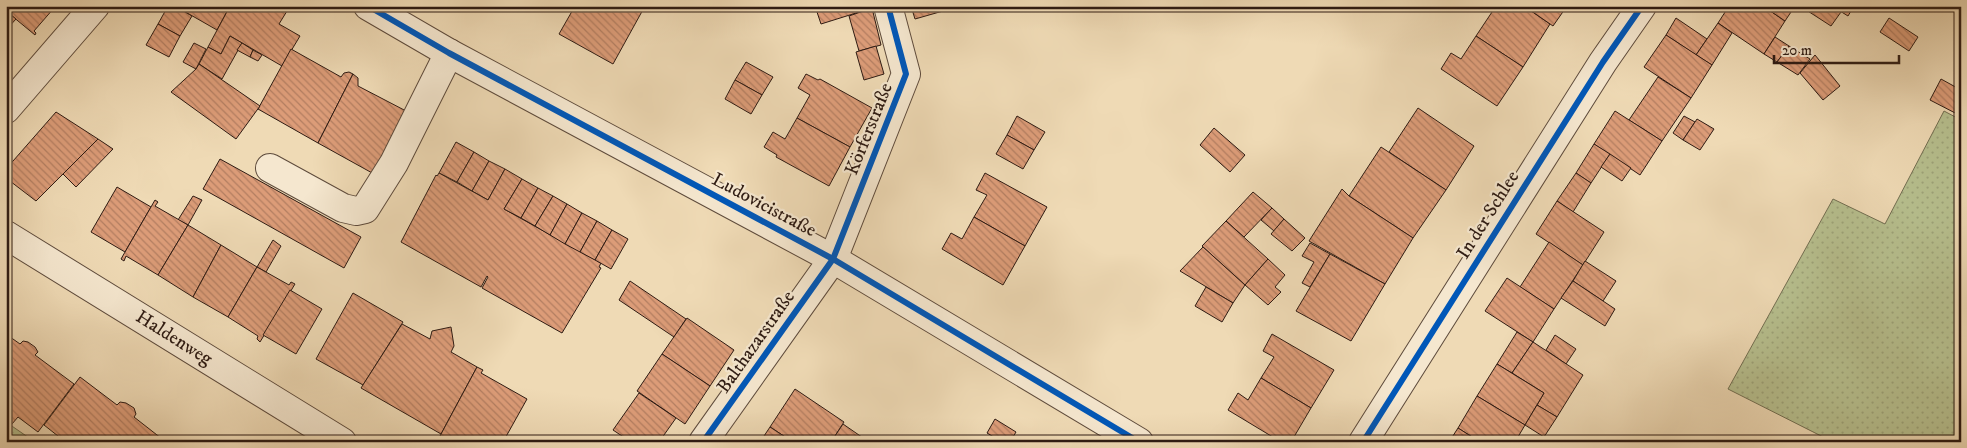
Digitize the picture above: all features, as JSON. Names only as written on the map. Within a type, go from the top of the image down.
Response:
[{"type":"street","points":[[6,110],[95,6]]},
{"type":"street","name":"Ludovicistraße","points":[[368,6],[449,52],[833,259],[1139,442]]},
{"type":"street","name":"Körferstraße","points":[[833,259],[906,74],[888,6]]},
{"type":"street","name":"In der Schlee","points":[[1363,442],[1603,62],[1642,6]]},
{"type":"street","points":[[270,168],[343,208],[356,211],[365,209],[394,163],[449,52]]},
{"type":"street","name":"Haldenweg","points":[[6,235],[342,442]]},
{"type":"street","name":"Balthazarstraße","points":[[703,442],[833,259]]},
{"type":"green space","points":[[1944,111],[1961,120],[1961,442],[1833,442],[1728,389],[1833,199],[1885,224]]},
{"type":"green space","points":[[6,422],[35,442],[6,442]]},
{"type":"building","points":[[6,6],[59,6],[55,10],[54,8],[34,31],[35,35],[6,11]]},
{"type":"building","points":[[168,6],[175,6],[192,16],[180,36],[158,24]]},
{"type":"building","points":[[175,6],[230,6],[217,30]]},
{"type":"building","points":[[230,6],[279,6],[287,11],[279,24],[300,36],[282,66],[230,36],[221,54],[208,47]]},
{"type":"building","points":[[575,6],[645,6],[613,64],[559,34]]},
{"type":"building","points":[[815,6],[872,6],[872,8],[821,24]]},
{"type":"building","points":[[911,6],[942,6],[943,11],[915,19]]},
{"type":"building","points":[[942,6],[960,6],[943,11]]},
{"type":"building","points":[[1496,6],[1524,6],[1550,24],[1523,67],[1476,36]]},
{"type":"building","points":[[1524,6],[1567,6],[1553,26]]},
{"type":"building","points":[[1729,6],[1763,6],[1785,21],[1764,54],[1718,23]]},
{"type":"building","points":[[1763,6],[1795,6],[1785,21]]},
{"type":"building","points":[[1800,6],[1832,6],[1841,12],[1831,26]]},
{"type":"building","points":[[1832,6],[1854,6],[1848,16]]},
{"type":"building","points":[[872,8],[881,45],[859,51],[849,16]]},
{"type":"building","points":[[6,11],[16,19],[6,30]]},
{"type":"building","points":[[1676,18],[1707,39],[1696,55],[1666,35]]},
{"type":"building","points":[[1889,18],[1918,37],[1909,51],[1880,32]]},
{"type":"building","points":[[1718,23],[1732,33],[1712,65],[1696,55]]},
{"type":"building","points":[[158,24],[180,36],[169,57],[146,45]]},
{"type":"building","points":[[1666,35],[1712,65],[1691,98],[1644,67]]},
{"type":"building","points":[[230,36],[242,43],[222,79],[199,64],[208,47],[221,54]]},
{"type":"building","points":[[1476,36],[1523,67],[1497,106],[1441,69],[1451,53],[1461,59]]},
{"type":"building","points":[[1775,37],[1789,46],[1777,62],[1764,54]]},
{"type":"building","points":[[194,43],[206,49],[196,69],[183,62]]},
{"type":"building","points":[[242,43],[253,50],[250,57],[237,50]]},
{"type":"building","points":[[876,46],[884,74],[864,80],[856,52]]},
{"type":"building","points":[[1789,46],[1810,59],[1798,75],[1777,62]]},
{"type":"building","points":[[291,49],[341,77],[344,73],[349,72],[353,74],[318,143],[258,109]]},
{"type":"building","points":[[253,50],[262,55],[258,61],[250,57]]},
{"type":"building","points":[[1815,55],[1840,86],[1823,100],[1800,73]]},
{"type":"building","points":[[746,62],[773,77],[762,95],[735,80]]},
{"type":"building","points":[[199,64],[260,106],[236,139],[171,92]]},
{"type":"building","points":[[353,74],[358,78],[358,86],[408,112],[374,174],[318,143]]},
{"type":"building","points":[[806,74],[818,80],[820,79],[872,108],[850,147],[797,118],[810,95],[798,88]]},
{"type":"building","points":[[1658,77],[1691,98],[1662,141],[1629,120]]},
{"type":"building","points":[[1941,79],[1961,90],[1961,116],[1930,100]]},
{"type":"building","points":[[735,80],[762,95],[751,114],[725,99]]},
{"type":"building","points":[[1418,108],[1474,146],[1446,190],[1389,152]]},
{"type":"building","points":[[1615,111],[1662,141],[1640,175],[1594,144]]},
{"type":"building","points":[[56,112],[98,139],[36,201],[6,178],[6,169]]},
{"type":"building","points":[[1017,116],[1045,132],[1034,150],[1007,135]]},
{"type":"building","points":[[1684,116],[1695,122],[1683,140],[1673,133]]},
{"type":"building","points":[[797,118],[850,147],[829,186],[776,157],[777,155],[764,147],[773,132],[785,139]]},
{"type":"building","points":[[1697,119],[1714,129],[1700,150],[1683,140]]},
{"type":"building","points":[[1214,128],[1245,155],[1230,172],[1200,145]]},
{"type":"building","points":[[1007,135],[1034,150],[1023,169],[996,154]]},
{"type":"building","points":[[98,139],[113,149],[76,187],[63,174]]},
{"type":"building","points":[[456,142],[474,152],[457,182],[439,173]]},
{"type":"building","points":[[1594,144],[1610,154],[1591,183],[1576,173]]},
{"type":"building","points":[[1381,147],[1446,190],[1413,238],[1349,196]]},
{"type":"building","points":[[474,152],[489,161],[472,191],[457,182]]},
{"type":"building","points":[[1610,154],[1631,168],[1622,181],[1601,167]]},
{"type":"building","points":[[220,159],[361,237],[344,268],[203,189]]},
{"type":"building","points":[[489,161],[505,169],[488,200],[472,191]]},
{"type":"building","points":[[505,169],[522,179],[504,209],[601,263],[599,267],[601,268],[562,333],[482,288],[487,276],[481,287],[401,242],[436,175],[439,173],[488,200]]},
{"type":"building","points":[[985,173],[1047,207],[1025,246],[974,217],[987,195],[976,190]]},
{"type":"building","points":[[1576,173],[1591,183],[1573,212],[1557,201]]},
{"type":"building","points":[[522,179],[538,188],[521,218],[504,209]]},
{"type":"building","points":[[117,187],[151,207],[125,252],[91,232]]},
{"type":"building","points":[[538,188],[553,196],[535,226],[521,218]]},
{"type":"building","points":[[1342,189],[1349,196],[1413,238],[1385,284],[1309,241]]},
{"type":"building","points":[[1253,192],[1272,208],[1244,237],[1226,221]]},
{"type":"building","points":[[193,196],[202,200],[188,225],[178,220]]},
{"type":"building","points":[[553,196],[567,204],[550,235],[535,226]]},
{"type":"building","points":[[155,200],[158,202],[155,206],[188,225],[158,275],[126,256],[124,261],[121,259]]},
{"type":"building","points":[[1557,201],[1604,232],[1583,265],[1536,234]]},
{"type":"building","points":[[567,204],[582,213],[565,244],[550,235]]},
{"type":"building","points":[[1272,208],[1284,219],[1274,231],[1261,220]]},
{"type":"building","points":[[582,213],[597,221],[580,252],[565,244]]},
{"type":"building","points":[[974,217],[1025,246],[1003,285],[942,249],[951,233],[962,239]]},
{"type":"building","points":[[1284,219],[1305,238],[1292,251],[1271,234]]},
{"type":"building","points":[[597,221],[612,230],[595,260],[580,252]]},
{"type":"building","points":[[1226,221],[1268,259],[1245,285],[1202,246]]},
{"type":"building","points":[[188,225],[221,245],[193,297],[158,275]]},
{"type":"building","points":[[612,230],[628,239],[611,269],[595,260]]},
{"type":"building","points":[[273,240],[281,246],[266,272],[257,267]]},
{"type":"building","points":[[1549,242],[1583,265],[1554,309],[1520,287]]},
{"type":"building","points":[[1310,243],[1330,254],[1310,287],[1302,283],[1314,262],[1302,256]]},
{"type":"building","points":[[221,245],[257,267],[228,317],[193,297]]},
{"type":"building","points":[[1203,247],[1245,285],[1233,303],[1180,271]]},
{"type":"building","points":[[1330,254],[1385,284],[1351,341],[1296,311]]},
{"type":"building","points":[[1268,259],[1285,275],[1275,287],[1281,292],[1268,305],[1245,285]]},
{"type":"building","points":[[1585,261],[1616,281],[1603,301],[1573,281]]},
{"type":"building","points":[[257,267],[289,285],[291,282],[295,284],[260,342],[257,339],[258,336],[228,317]]},
{"type":"building","points":[[1507,278],[1554,309],[1533,342],[1485,311]]},
{"type":"building","points":[[630,281],[686,319],[674,337],[619,300]]},
{"type":"building","points":[[1573,281],[1615,309],[1605,326],[1561,298]]},
{"type":"building","points":[[1206,287],[1233,303],[1222,322],[1195,306]]},
{"type":"building","points":[[290,290],[322,309],[296,354],[263,335]]},
{"type":"building","points":[[353,293],[403,322],[363,385],[316,359]]},
{"type":"building","points":[[687,318],[734,350],[710,386],[662,354]]},
{"type":"building","points":[[402,324],[430,339],[432,331],[451,327],[454,346],[451,352],[477,367],[441,434],[361,388]]},
{"type":"building","points":[[1517,332],[1533,342],[1512,373],[1497,364]]},
{"type":"building","points":[[6,334],[20,344],[23,341],[28,342],[35,347],[38,352],[35,355],[74,384],[38,432],[18,417],[12,424],[6,419]]},
{"type":"building","points":[[1272,334],[1334,370],[1311,408],[1261,378],[1274,357],[1263,351]]},
{"type":"building","points":[[1555,335],[1576,349],[1566,364],[1546,350]]},
{"type":"building","points":[[1533,342],[1583,375],[1557,417],[1537,405],[1544,393],[1512,373]]},
{"type":"building","points":[[662,354],[710,386],[685,424],[637,391]]},
{"type":"building","points":[[1497,364],[1544,393],[1525,425],[1477,396]]},
{"type":"building","points":[[477,367],[483,370],[481,373],[527,399],[503,442],[449,442],[440,436]]},
{"type":"building","points":[[80,377],[117,405],[120,402],[126,403],[134,408],[136,414],[134,417],[166,442],[62,442],[63,440],[44,425]]},
{"type":"building","points":[[1261,378],[1311,408],[1291,442],[1281,442],[1228,410],[1238,393],[1248,400]]},
{"type":"building","points":[[795,389],[844,422],[831,442],[793,442],[770,427]]},
{"type":"building","points":[[639,393],[676,418],[659,442],[631,442],[613,430]]},
{"type":"building","points":[[1477,396],[1525,425],[1515,442],[1480,442],[1458,428]]},
{"type":"building","points":[[1537,405],[1557,417],[1544,437],[1525,425]]},
{"type":"building","points":[[995,419],[1016,432],[1010,442],[1002,442],[987,433]]},
{"type":"building","points":[[843,424],[869,442],[831,442]]},
{"type":"building","points":[[770,427],[793,442],[760,442]]},
{"type":"building","points":[[1458,428],[1480,442],[1449,442]]},
{"type":"cycle path","points":[[368,6],[449,53],[833,259],[1139,442]]},
{"type":"cycle path","points":[[703,442],[833,259],[906,74],[888,6]]},
{"type":"cycle path","points":[[1363,442],[1603,62],[1642,6]]}]
